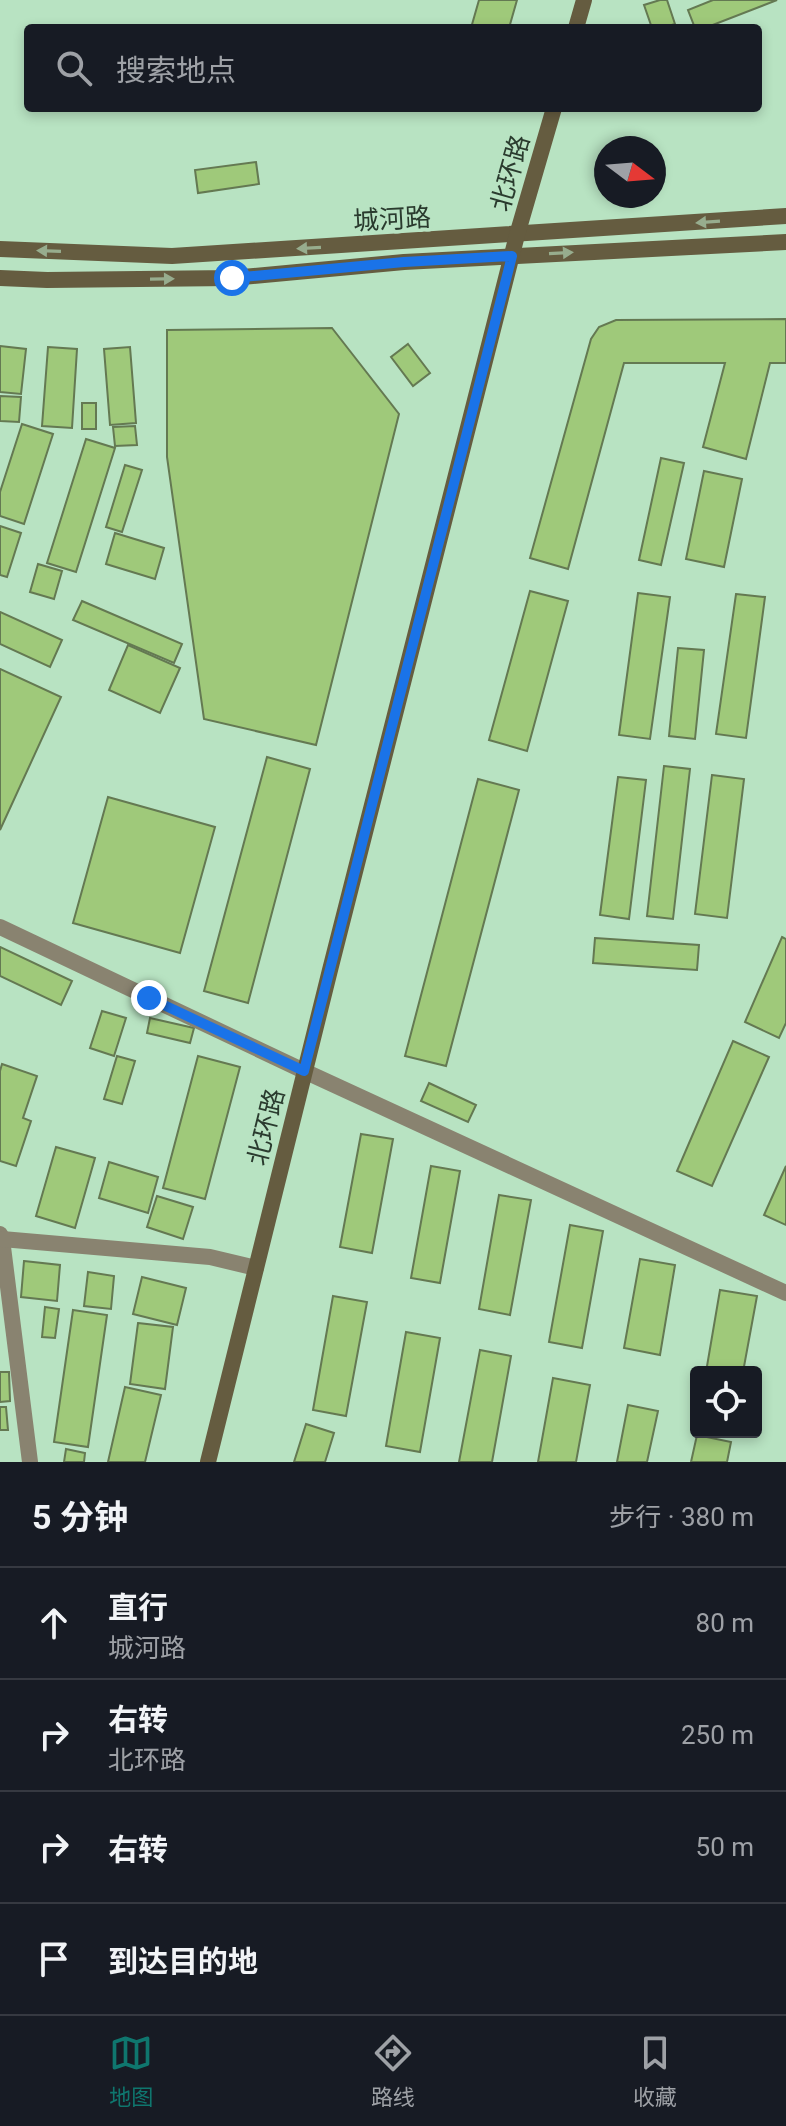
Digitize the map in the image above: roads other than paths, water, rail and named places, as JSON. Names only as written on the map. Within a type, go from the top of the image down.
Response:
[{"type":"main road","points":[[577,24],[584,0]]},
{"type":"main road","name":"北环路","points":[[208,1462],[517,235],[553,112]]},
{"type":"main road","name":"城河路","points":[[0,249],[172,256],[786,216]]},
{"type":"main road","name":"城河路","points":[[0,278],[232,278],[404,262],[786,242]]},
{"type":"street","points":[[0,927],[786,1293]]},
{"type":"street","points":[[30,1462],[1,1237],[210,1257],[256,1268]]}]
